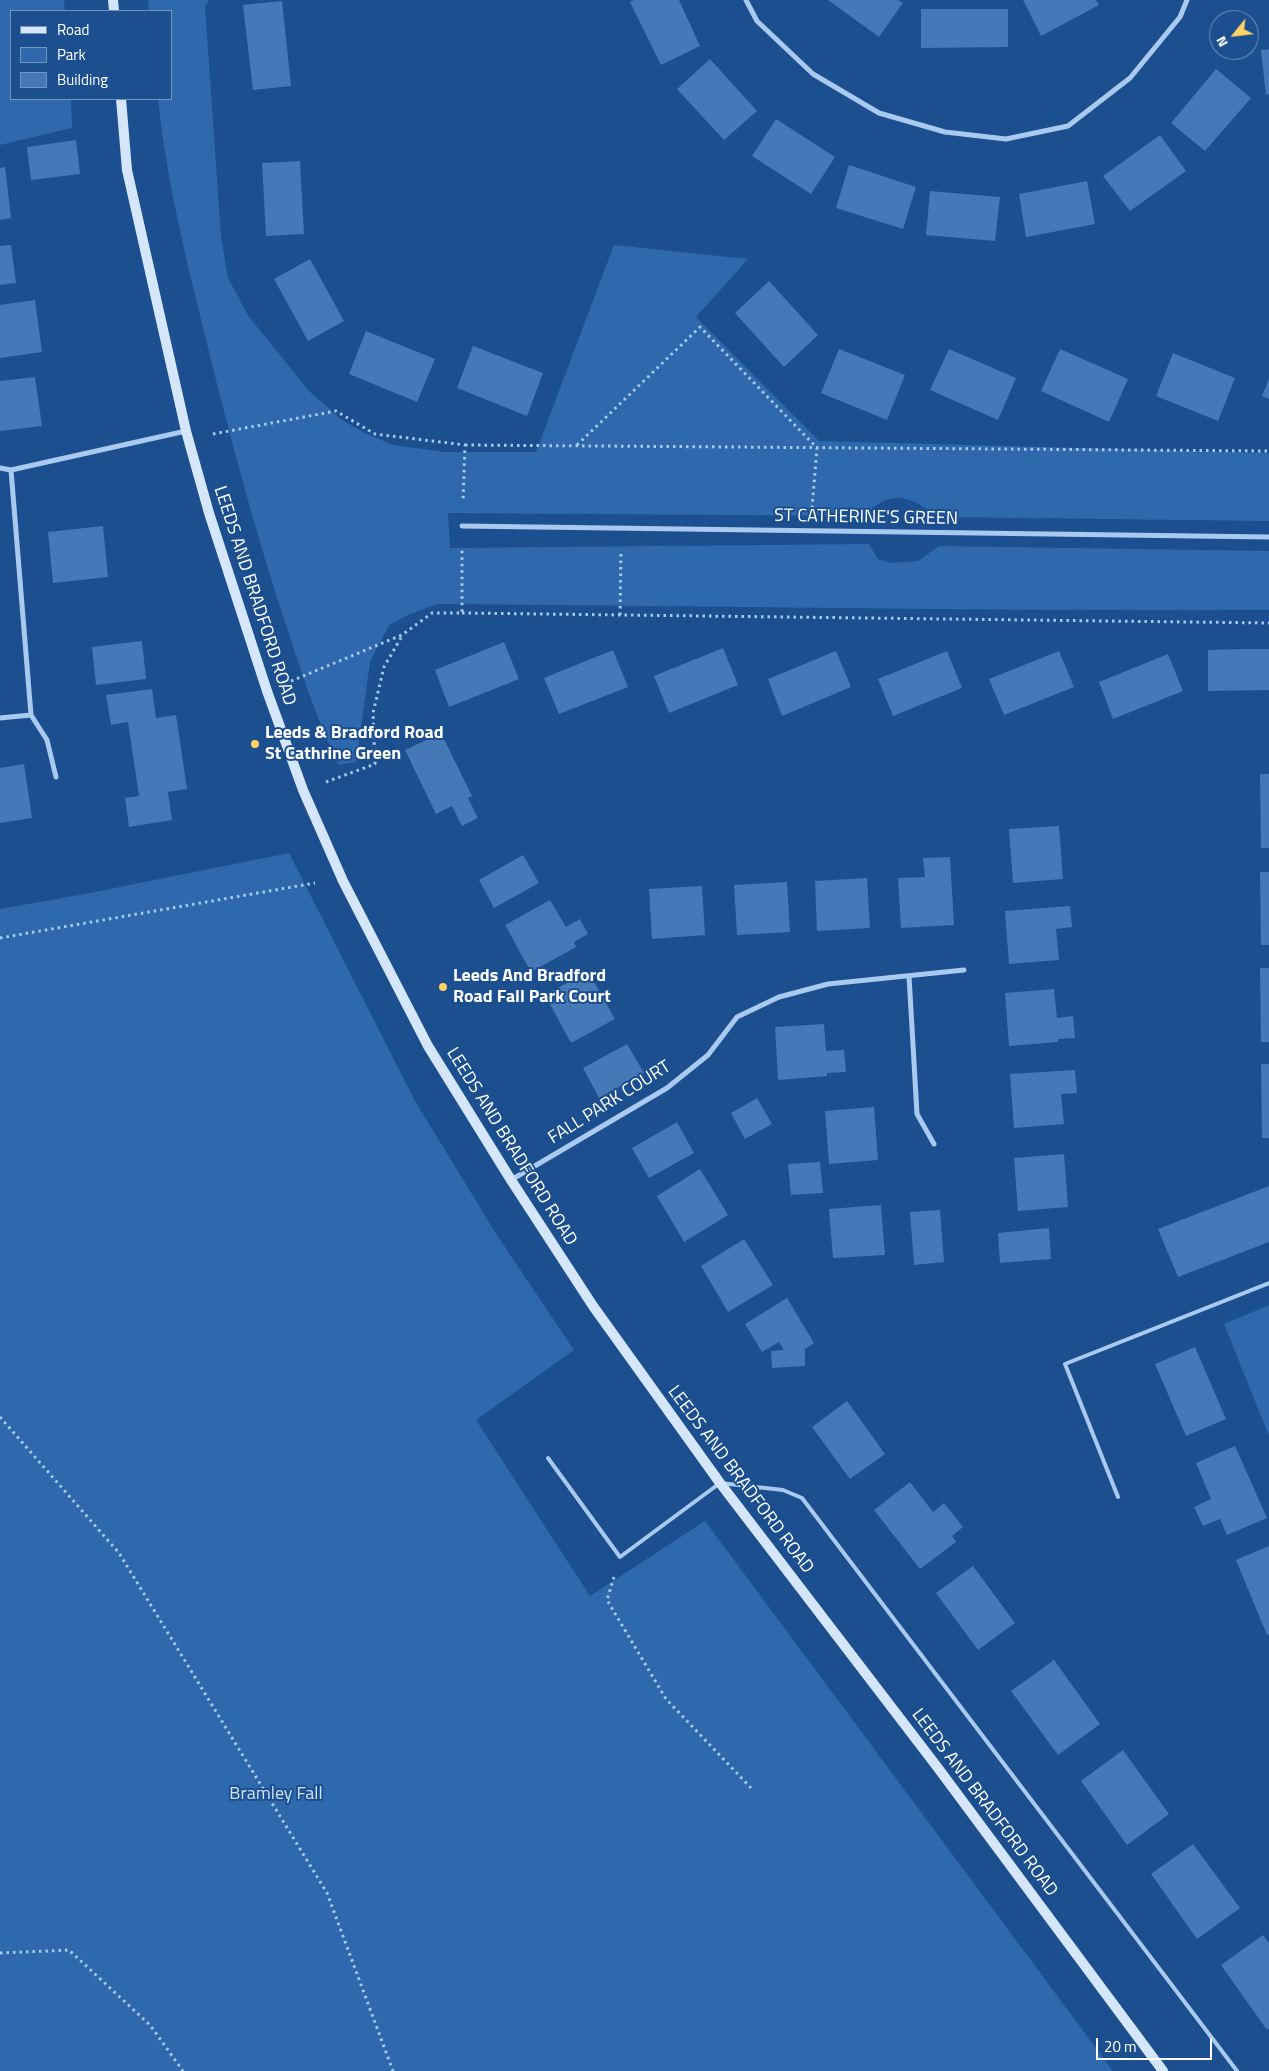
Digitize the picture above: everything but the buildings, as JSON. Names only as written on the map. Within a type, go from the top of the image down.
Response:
[{"type":"main road","name":"LEEDS AND BRADFORD ROAD","points":[[121,100],[127,170],[187,435],[209,513],[267,691],[303,790],[344,881],[428,1046],[511,1180],[593,1306],[720,1483],[938,1768],[1163,2071]]},
{"type":"street","points":[[746,0],[757,21],[813,74],[880,113],[945,132],[1006,139],[1068,126],[1130,78],[1180,17],[1187,0]]},
{"type":"street","points":[[0,468],[11,470],[187,435]]},
{"type":"street","points":[[11,470],[31,715],[48,740],[56,777]]},
{"type":"street","name":"ST CATHERINE'S GREEN","points":[[462,526],[1269,537]]},
{"type":"street","points":[[0,718],[31,715]]},
{"type":"street","name":"FALL PARK COURT","points":[[511,1180],[667,1088],[708,1055],[737,1017],[779,997],[828,984],[964,970]]},
{"type":"street","points":[[909,976],[917,1114],[934,1144]]},
{"type":"lane","points":[[1118,1497],[1065,1364],[1269,1283]]},
{"type":"lane","points":[[548,1458],[620,1557],[720,1483],[783,1490],[802,1498],[1238,2071]]},
{"type":"path","points":[[577,445],[700,327],[817,448],[810,531]]},
{"type":"path","points":[[187,435],[336,411],[375,434],[465,445],[1269,451]]},
{"type":"path","points":[[462,613],[462,526],[465,445]]},
{"type":"path","points":[[620,615],[621,528]]},
{"type":"path","points":[[267,691],[402,635],[432,613],[1269,623]]},
{"type":"path","points":[[303,790],[375,764],[373,713],[384,667],[402,635]]},
{"type":"path","points":[[0,938],[200,904],[304,884],[344,881]]},
{"type":"path","points":[[0,1417],[119,1553],[326,1892],[394,2071]]},
{"type":"path","points":[[620,1557],[607,1600],[666,1699],[751,1788]]},
{"type":"path","points":[[0,1953],[69,1950],[150,2025],[183,2071]]},
{"type":"green space","points":[[0,0],[64,0],[65,10],[10,10],[10,100],[71,100],[72,128],[0,145]]},
{"type":"green space","points":[[148,0],[209,0],[205,7],[221,236],[228,278],[249,317],[310,392],[342,420],[365,433],[393,445],[445,452],[536,452],[614,245],[748,259],[696,317],[819,441],[1269,453],[1269,521],[937,517],[918,504],[900,498],[891,499],[873,507],[864,516],[448,513],[450,548],[869,544],[878,559],[891,563],[918,561],[939,546],[1269,551],[1269,610],[437,604],[408,615],[389,625],[370,662],[356,762],[339,765],[311,700],[278,601],[218,388],[175,208],[158,100],[172,100],[172,10],[149,10]]},
{"type":"green space","name":"Bramley Fall","points":[[289,853],[415,1101],[495,1232],[574,1350],[476,1420],[590,1596],[705,1521],[1113,2071],[0,2071],[0,909]]},
{"type":"green space","points":[[1269,1305],[1269,1436],[1224,1324]]},
{"type":"place","name":"Leeds & Bradford Road St Cathrine Green","points":[[255,744]]},
{"type":"place","name":"Leeds And Bradford Road Fall Park Court","points":[[443,987]]}]
